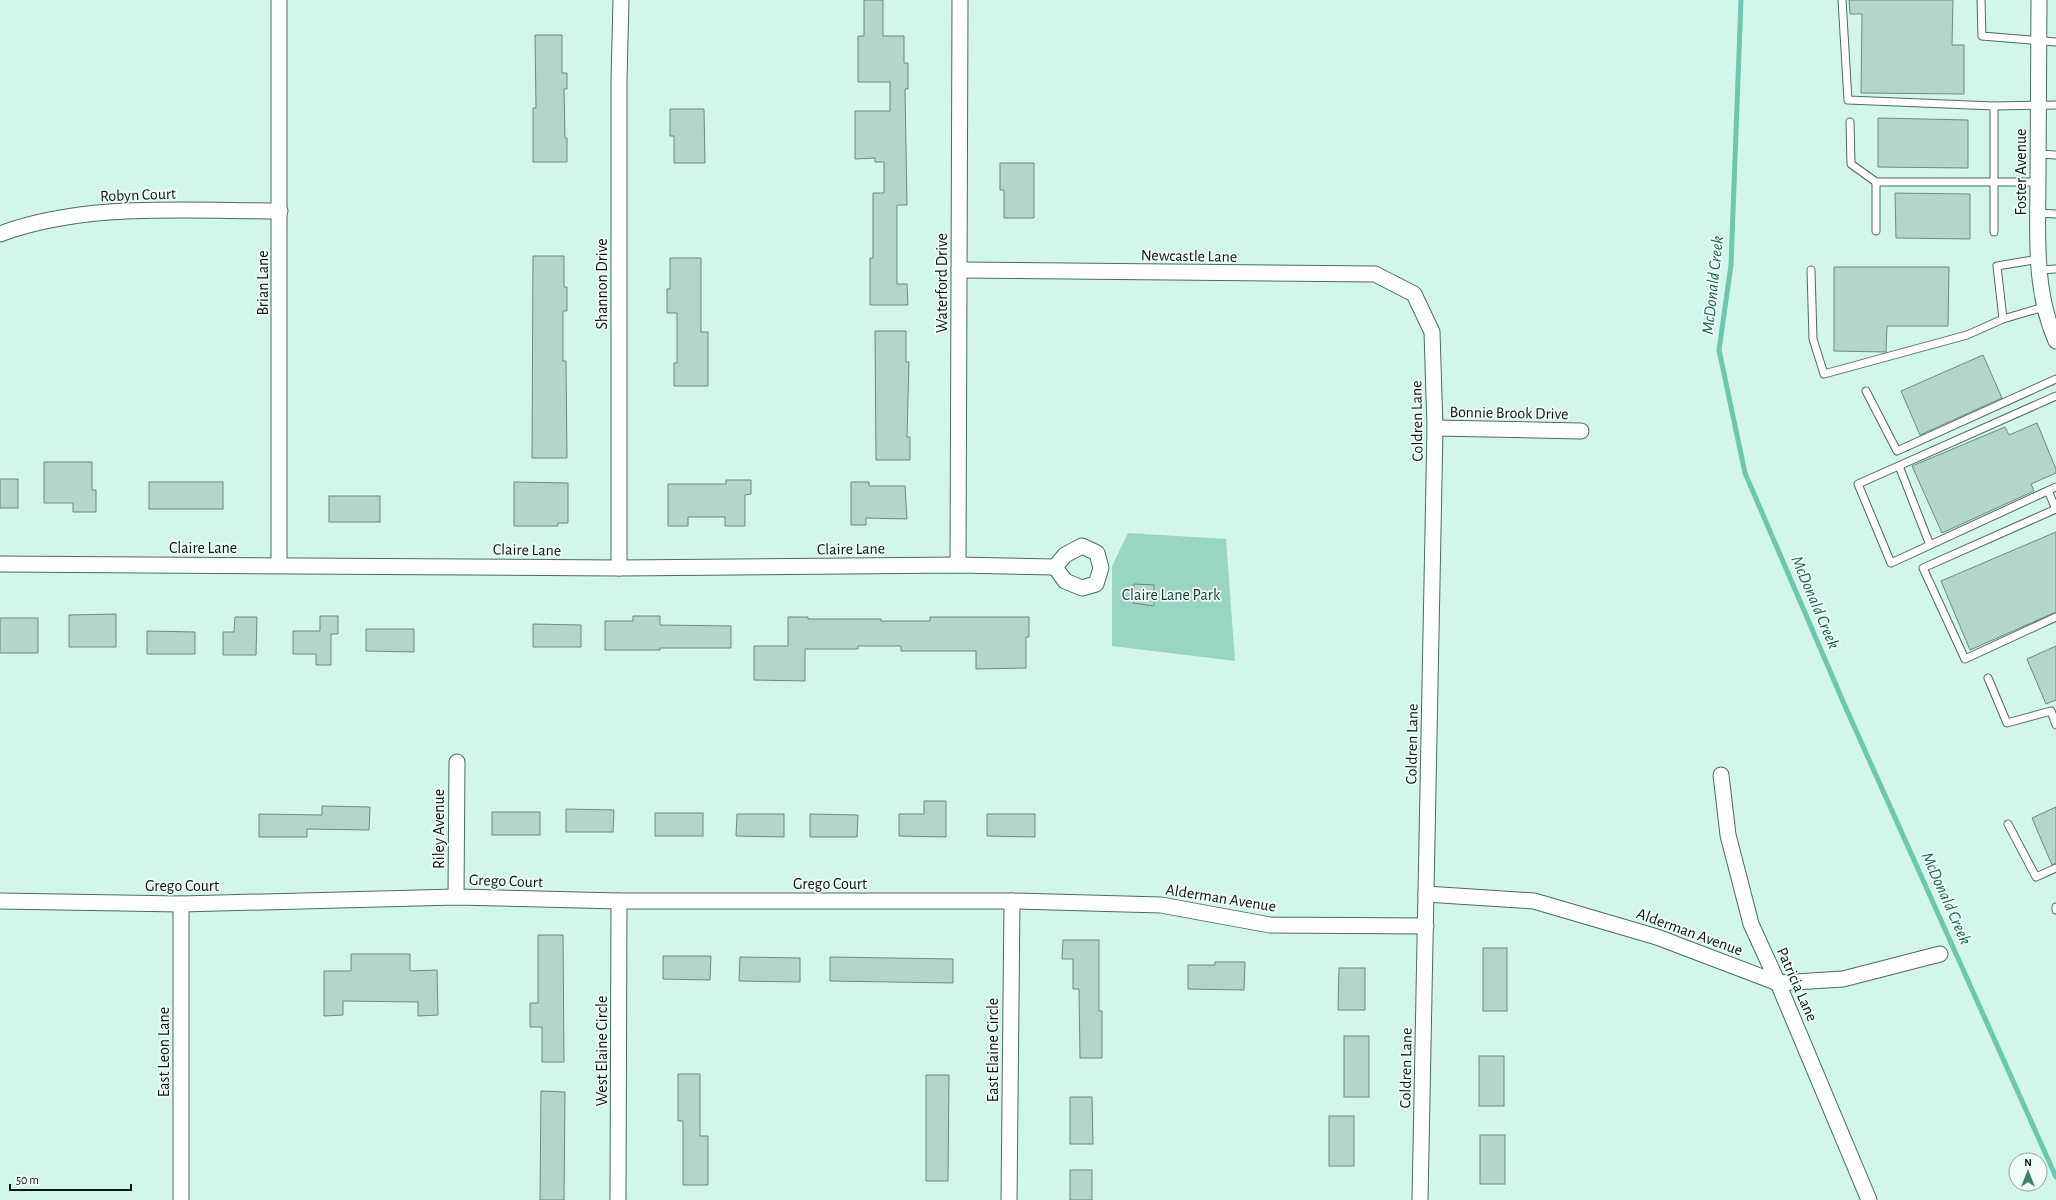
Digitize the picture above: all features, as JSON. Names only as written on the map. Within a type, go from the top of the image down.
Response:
[{"type":"street","name":"Brian Lane","points":[[279,0],[279,565]]},
{"type":"street","name":"Shannon Drive","points":[[619,568],[619,80],[621,0]]},
{"type":"street","name":"Waterford Drive","points":[[958,565],[960,0]]},
{"type":"street","name":"Foster Avenue","points":[[2039,0],[2039,264],[2044,307],[2047,320],[2056,341]]},
{"type":"street","name":"Robyn Court","points":[[0,234],[54,218],[108,211],[280,211]]},
{"type":"street","name":"Newcastle Lane","points":[[959,270],[1375,274],[1414,294]]},
{"type":"street","name":"Coldren Lane","points":[[1414,294],[1432,332],[1435,428],[1420,1200]]},
{"type":"street","name":"Bonnie Brook Drive","points":[[1435,428],[1581,431]]},
{"type":"street","name":"Claire Lane","points":[[0,564],[619,568],[958,565],[1055,567]]},
{"type":"street","name":"Riley Avenue","points":[[456,897],[457,762]]},
{"type":"street","name":"Patricia Lane","points":[[1721,775],[1728,834],[1751,924],[1778,983],[1869,1200]]},
{"type":"street","name":"Alderman Avenue","points":[[1426,894],[1534,901],[1657,936],[1778,983],[1843,979],[1940,954]]},
{"type":"street","name":"Grego Court","points":[[0,901],[181,904],[456,897],[619,901],[1012,901]]},
{"type":"street","name":"West Elaine Circle","points":[[618,1200],[619,901]]},
{"type":"street","name":"Alderman Avenue","points":[[1012,901],[1161,905],[1270,925],[1426,926]]},
{"type":"street","name":"East Elaine Circle","points":[[1009,1200],[1012,901]]},
{"type":"street","name":"East Leon Lane","points":[[181,904],[181,1200]]},
{"type":"lane","points":[[1842,0],[1848,100],[1994,106],[2038,104],[2056,105]]},
{"type":"lane","points":[[1981,0],[1982,36],[2039,42],[2056,42]]},
{"type":"lane","points":[[1994,106],[1994,232]]},
{"type":"lane","points":[[1850,122],[1851,164],[1876,182],[2038,182]]},
{"type":"lane","points":[[2038,154],[2056,155]]},
{"type":"lane","points":[[1876,182],[1876,232]]},
{"type":"lane","points":[[2038,213],[2056,214]]},
{"type":"lane","points":[[2003,319],[1997,266],[2039,264],[2056,269]]},
{"type":"lane","points":[[1811,270],[1813,339],[1824,374],[1967,335],[2003,319],[2044,307]]},
{"type":"lane","points":[[1866,391],[1896,451],[2056,379]]},
{"type":"lane","points":[[2056,396],[1858,484],[1892,563],[2056,487]]},
{"type":"lane","points":[[1899,466],[1930,545]]},
{"type":"lane","points":[[2048,490],[2056,509],[1923,568],[1965,659],[2056,617]]},
{"type":"lane","points":[[1988,678],[2007,723],[2054,710],[2056,725]]},
{"type":"lane","points":[[2008,824],[2036,877],[2056,868]]},
{"type":"green space","name":"Claire Lane Park","points":[[1128,533],[1226,539],[1235,661],[1112,646],[1112,566]]},
{"type":"building","points":[[864,0],[883,0],[883,36],[904,36],[904,63],[908,63],[908,89],[905,89],[907,205],[897,205],[897,284],[907,284],[908,305],[870,305],[870,258],[873,258],[873,193],[884,193],[884,162],[875,162],[875,158],[855,159],[855,111],[890,111],[890,82],[858,82],[858,36],[864,36]]},
{"type":"building","points":[[1849,0],[1953,0],[1952,45],[1964,45],[1964,94],[1861,93],[1862,14],[1850,14]]},
{"type":"building","points":[[535,35],[562,35],[562,73],[567,73],[567,89],[564,89],[567,162],[533,162],[533,108],[536,108]]},
{"type":"building","points":[[670,109],[704,109],[705,163],[674,163],[674,136],[670,136]]},
{"type":"building","points":[[1878,118],[1968,120],[1968,168],[1878,167]]},
{"type":"building","points":[[1000,163],[1034,163],[1034,218],[1004,218],[1004,190],[1000,190]]},
{"type":"building","points":[[1895,193],[1970,194],[1970,239],[1896,238]]},
{"type":"building","points":[[533,256],[564,256],[564,287],[567,287],[567,311],[563,311],[563,361],[566,361],[567,458],[532,458]]},
{"type":"building","points":[[670,258],[701,258],[701,332],[708,332],[708,386],[674,386],[674,363],[677,363],[677,313],[667,313],[667,289],[670,289]]},
{"type":"building","points":[[1834,267],[1949,267],[1948,326],[1887,326],[1886,352],[1834,351]]},
{"type":"building","points":[[875,331],[906,331],[906,362],[909,362],[907,437],[910,437],[910,460],[876,460]]},
{"type":"building","points":[[1983,355],[2002,398],[1920,435],[1901,391]]},
{"type":"building","points":[[2037,423],[2056,469],[2056,473],[2031,484],[2034,491],[1942,533],[1912,466],[2005,427],[2009,435]]},
{"type":"building","points":[[44,462],[92,462],[92,490],[96,490],[96,512],[73,512],[73,503],[44,503]]},
{"type":"building","points":[[0,479],[18,479],[18,508],[0,508]]},
{"type":"building","points":[[726,480],[751,480],[751,494],[745,495],[745,526],[725,526],[725,517],[688,517],[688,526],[668,526],[668,484],[726,484]]},
{"type":"building","points":[[149,482],[223,482],[223,509],[149,509]]},
{"type":"building","points":[[514,482],[568,483],[568,523],[558,523],[558,526],[514,526]]},
{"type":"building","points":[[851,482],[869,482],[869,486],[905,486],[907,519],[866,518],[866,525],[851,525]]},
{"type":"building","points":[[329,496],[380,496],[380,522],[329,522]]},
{"type":"building","points":[[2056,532],[2056,612],[1970,650],[1941,581]]},
{"type":"building","points":[[1134,584],[1154,585],[1154,606],[1133,603]]},
{"type":"building","points":[[116,614],[116,647],[69,647],[69,615]]},
{"type":"building","points":[[320,616],[338,616],[338,634],[331,634],[331,665],[316,665],[316,654],[293,654],[293,631],[320,631]]},
{"type":"building","points":[[633,616],[660,616],[660,625],[731,626],[731,648],[605,650],[605,621],[633,621]]},
{"type":"building","points":[[235,617],[257,617],[256,655],[223,655],[223,632],[234,632]]},
{"type":"building","points":[[788,617],[808,617],[808,619],[930,621],[930,617],[1029,617],[1029,637],[1026,637],[1026,668],[976,669],[976,651],[901,651],[901,646],[858,646],[858,649],[805,649],[805,681],[754,680],[754,646],[788,646]]},
{"type":"building","points":[[0,618],[38,618],[38,653],[0,653]]},
{"type":"building","points":[[533,624],[581,625],[581,647],[533,647]]},
{"type":"building","points":[[366,629],[414,629],[414,652],[366,651]]},
{"type":"building","points":[[147,631],[195,632],[195,654],[147,654]]},
{"type":"building","points":[[2056,646],[2056,700],[2046,704],[2027,659]]},
{"type":"building","points":[[924,801],[946,801],[946,837],[899,836],[899,814],[924,814]]},
{"type":"building","points":[[322,806],[370,807],[369,830],[307,829],[307,837],[259,837],[259,814],[322,815]]},
{"type":"building","points":[[2056,807],[2056,863],[2052,865],[2032,818]]},
{"type":"building","points":[[566,809],[614,810],[613,832],[566,832]]},
{"type":"building","points":[[492,812],[540,812],[540,835],[492,835]]},
{"type":"building","points":[[655,813],[703,813],[703,836],[655,836]]},
{"type":"building","points":[[737,814],[784,814],[784,837],[736,836]]},
{"type":"building","points":[[810,814],[858,815],[857,837],[810,837]]},
{"type":"building","points":[[987,814],[1035,814],[1035,837],[987,836]]},
{"type":"building","points":[[538,935],[563,935],[564,1062],[542,1062],[542,1027],[530,1027],[530,1003],[538,1003]]},
{"type":"building","points":[[1063,940],[1099,940],[1099,1011],[1102,1011],[1102,1058],[1080,1058],[1079,989],[1073,989],[1073,959],[1062,959]]},
{"type":"building","points":[[1483,948],[1507,948],[1507,1011],[1483,1011]]},
{"type":"building","points":[[351,954],[410,954],[410,971],[437,970],[438,1015],[418,1016],[418,1002],[343,1001],[343,1015],[324,1016],[324,971],[351,971]]},
{"type":"building","points":[[663,956],[711,956],[710,980],[663,979]]},
{"type":"building","points":[[740,957],[800,958],[800,982],[739,981]]},
{"type":"building","points":[[830,957],[953,959],[953,983],[830,981]]},
{"type":"building","points":[[1215,962],[1245,962],[1244,990],[1188,989],[1188,965],[1215,965]]},
{"type":"building","points":[[1339,968],[1365,968],[1365,1010],[1338,1010]]},
{"type":"building","points":[[1344,1036],[1369,1036],[1369,1097],[1344,1097]]},
{"type":"building","points":[[1479,1056],[1504,1056],[1504,1106],[1479,1106]]},
{"type":"building","points":[[678,1074],[700,1074],[700,1136],[708,1136],[708,1185],[683,1185],[683,1121],[678,1121]]},
{"type":"building","points":[[926,1075],[949,1075],[948,1181],[926,1181]]},
{"type":"building","points":[[541,1091],[565,1092],[564,1200],[540,1200]]},
{"type":"building","points":[[1070,1097],[1092,1097],[1093,1144],[1070,1144]]},
{"type":"building","points":[[1329,1116],[1354,1116],[1354,1166],[1329,1166]]},
{"type":"building","points":[[1480,1135],[1505,1135],[1505,1184],[1480,1184]]},
{"type":"building","points":[[1070,1170],[1092,1170],[1092,1200],[1070,1200]]},
{"type":"waterway","name":"McDonald Creek","points":[[1741,0],[1731,265],[1719,350],[1745,473],[1845,706],[2056,1177]]}]
